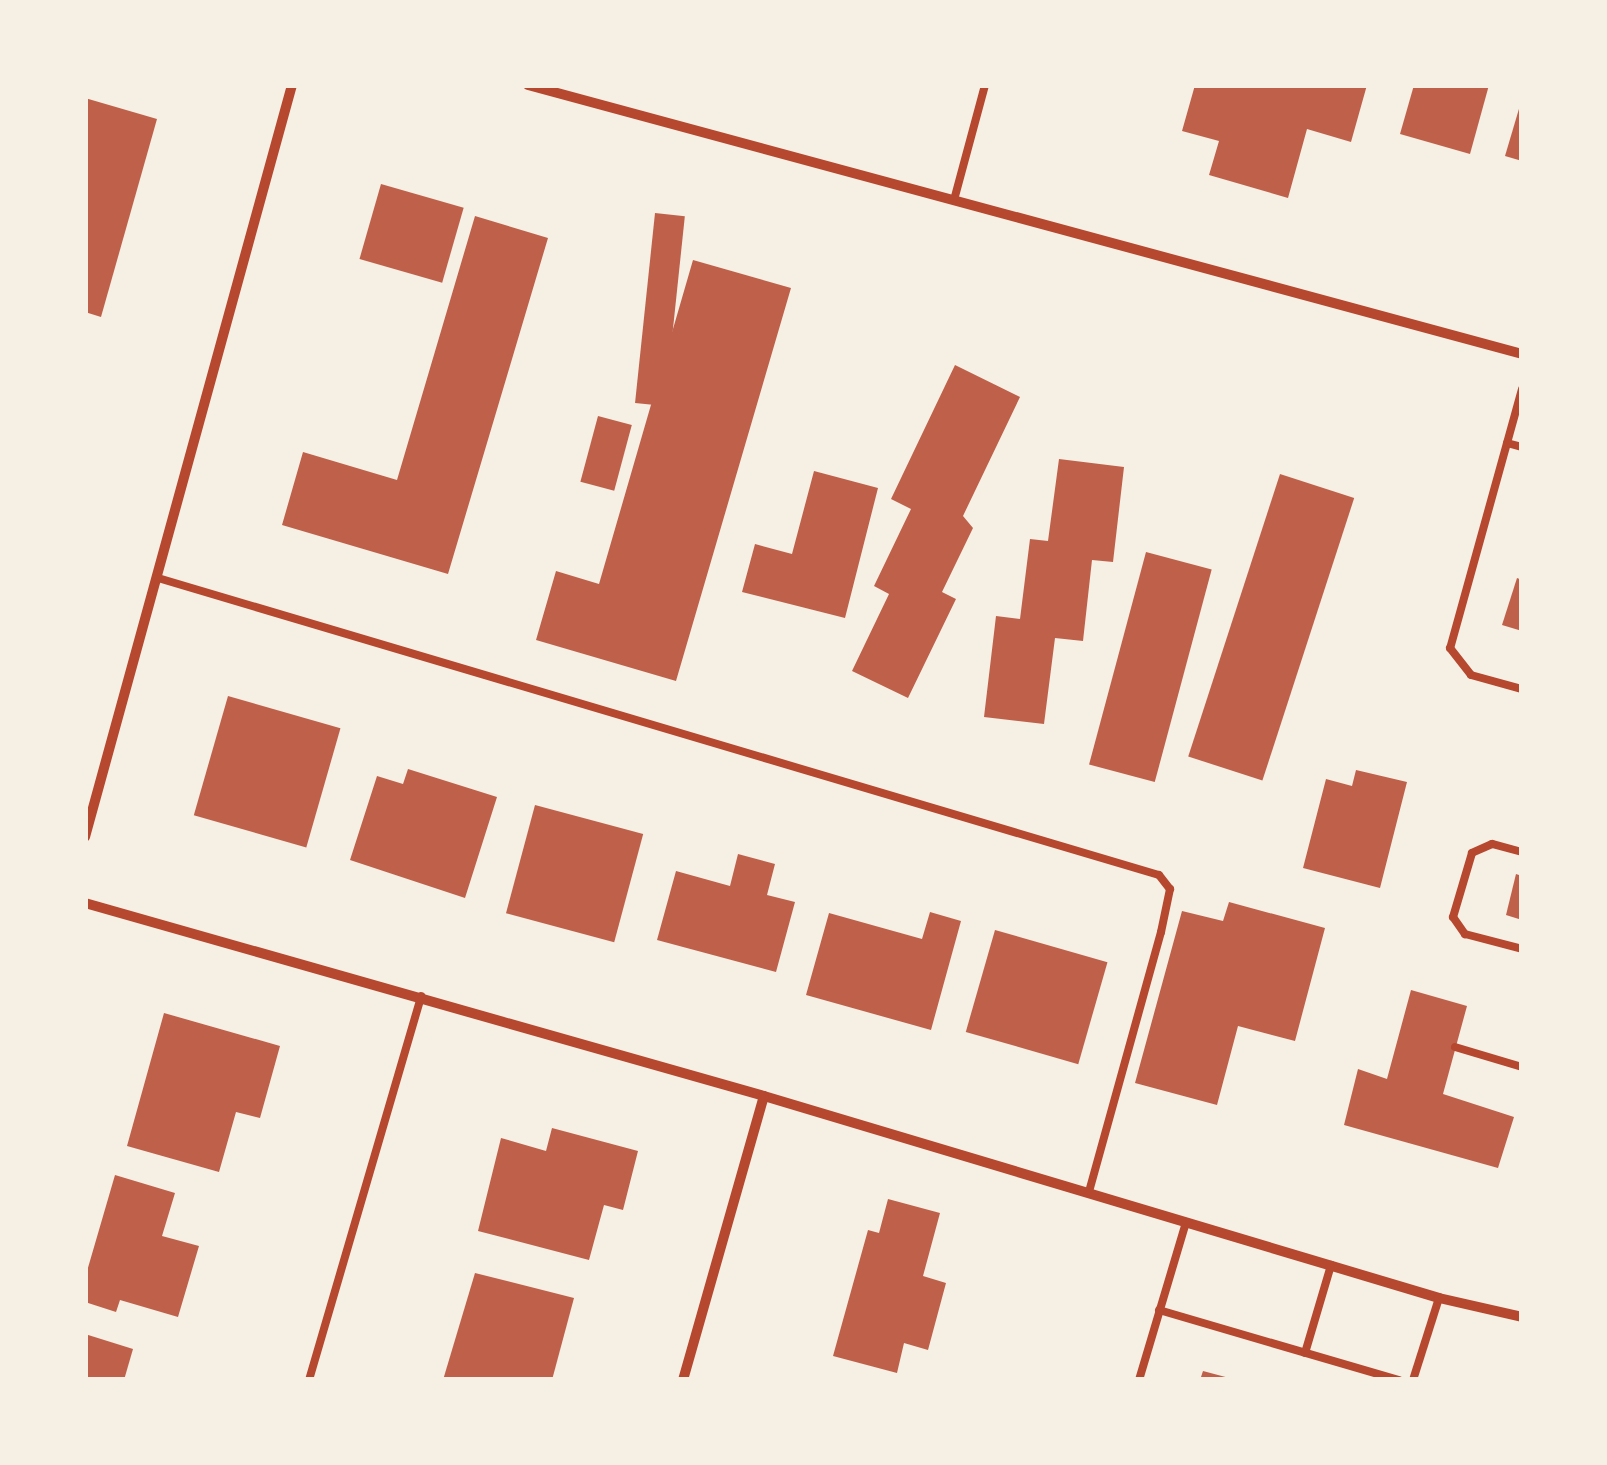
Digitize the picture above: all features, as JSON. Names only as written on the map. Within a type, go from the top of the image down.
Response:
[{"type":"street","points":[[85,837],[292,85]]},
{"type":"street","points":[[528,85],[1522,354]]},
{"type":"street","points":[[85,903],[764,1096],[1439,1298],[1522,1317]]},
{"type":"street","points":[[682,1380],[764,1096]]},
{"type":"lane","points":[[954,200],[985,85]]},
{"type":"lane","points":[[1522,389],[1450,648],[1470,675],[1522,689]]},
{"type":"lane","points":[[1507,443],[1522,447]]},
{"type":"lane","points":[[158,578],[1159,874],[1170,889],[1162,932],[1089,1191]]},
{"type":"lane","points":[[1522,852],[1492,844],[1472,853],[1453,916],[1464,934],[1522,949]]},
{"type":"lane","points":[[310,1380],[421,996]]},
{"type":"lane","points":[[1456,1047],[1522,1067]]},
{"type":"lane","points":[[1140,1380],[1186,1222]]},
{"type":"lane","points":[[1305,1353],[1332,1264]]},
{"type":"lane","points":[[1413,1380],[1439,1298]]},
{"type":"lane","points":[[1159,1310],[1399,1380]]},
{"type":"building","points":[[1195,85],[1367,85],[1351,142],[1307,129],[1288,198],[1209,175],[1219,141],[1182,131]]},
{"type":"building","points":[[1414,85],[1489,85],[1470,154],[1400,134]]},
{"type":"building","points":[[85,98],[157,119],[101,317],[85,312]]},
{"type":"building","points":[[1522,102],[1522,161],[1505,156]]},
{"type":"building","points":[[381,184],[464,208],[442,283],[360,259]]},
{"type":"building","points":[[655,213],[685,216],[665,406],[635,403]]},
{"type":"building","points":[[475,216],[548,238],[448,574],[282,525],[303,452],[397,480]]},
{"type":"building","points":[[693,260],[791,288],[676,681],[536,640],[556,571],[599,584]]},
{"type":"building","points":[[955,365],[1020,397],[963,516],[973,528],[942,592],[956,599],[908,698],[852,671],[889,594],[874,586],[911,509],[891,499]]},
{"type":"building","points":[[598,416],[632,425],[614,491],[580,482]]},
{"type":"building","points":[[1059,459],[1124,467],[1113,562],[1092,560],[1083,641],[1055,638],[1044,724],[984,717],[996,616],[1020,619],[1030,539],[1048,541]]},
{"type":"building","points":[[814,471],[878,488],[845,618],[742,592],[755,544],[792,554]]},
{"type":"building","points":[[1280,474],[1354,498],[1262,781],[1188,756]]},
{"type":"building","points":[[1146,552],[1212,570],[1155,782],[1089,765]]},
{"type":"building","points":[[1517,578],[1522,580],[1522,631],[1502,625]]},
{"type":"building","points":[[228,696],[340,728],[306,847],[194,815]]},
{"type":"building","points":[[408,769],[497,797],[465,898],[350,860],[377,776],[403,784]]},
{"type":"building","points":[[1356,770],[1407,782],[1380,888],[1303,868],[1326,779],[1352,786]]},
{"type":"building","points":[[535,805],[643,834],[614,942],[506,913]]},
{"type":"building","points":[[738,854],[775,864],[767,895],[795,902],[776,972],[657,940],[676,871],[730,886]]},
{"type":"building","points":[[1516,874],[1522,876],[1522,920],[1506,915]]},
{"type":"building","points":[[1229,902],[1325,928],[1295,1041],[1238,1026],[1217,1105],[1135,1083],[1182,911],[1223,921]]},
{"type":"building","points":[[930,912],[961,921],[931,1030],[806,995],[829,913],[922,939]]},
{"type":"building","points":[[995,930],[1107,962],[1078,1064],[966,1032]]},
{"type":"building","points":[[1411,990],[1467,1006],[1443,1094],[1514,1117],[1498,1168],[1344,1125],[1358,1069],[1387,1079]]},
{"type":"building","points":[[164,1013],[280,1046],[260,1118],[236,1112],[219,1172],[127,1146]]},
{"type":"building","points":[[552,1128],[638,1151],[623,1210],[604,1205],[589,1260],[478,1231],[501,1138],[546,1151]]},
{"type":"building","points":[[115,1175],[175,1193],[162,1236],[199,1246],[178,1317],[120,1300],[116,1312],[85,1302],[85,1278]]},
{"type":"building","points":[[888,1199],[940,1213],[923,1276],[946,1283],[928,1350],[904,1343],[897,1373],[833,1356],[868,1230],[879,1233]]},
{"type":"building","points":[[475,1273],[574,1298],[552,1380],[443,1380]]},
{"type":"building","points":[[85,1334],[133,1349],[124,1380],[85,1380]]},
{"type":"building","points":[[1203,1371],[1233,1379],[1233,1380],[1200,1380]]}]
